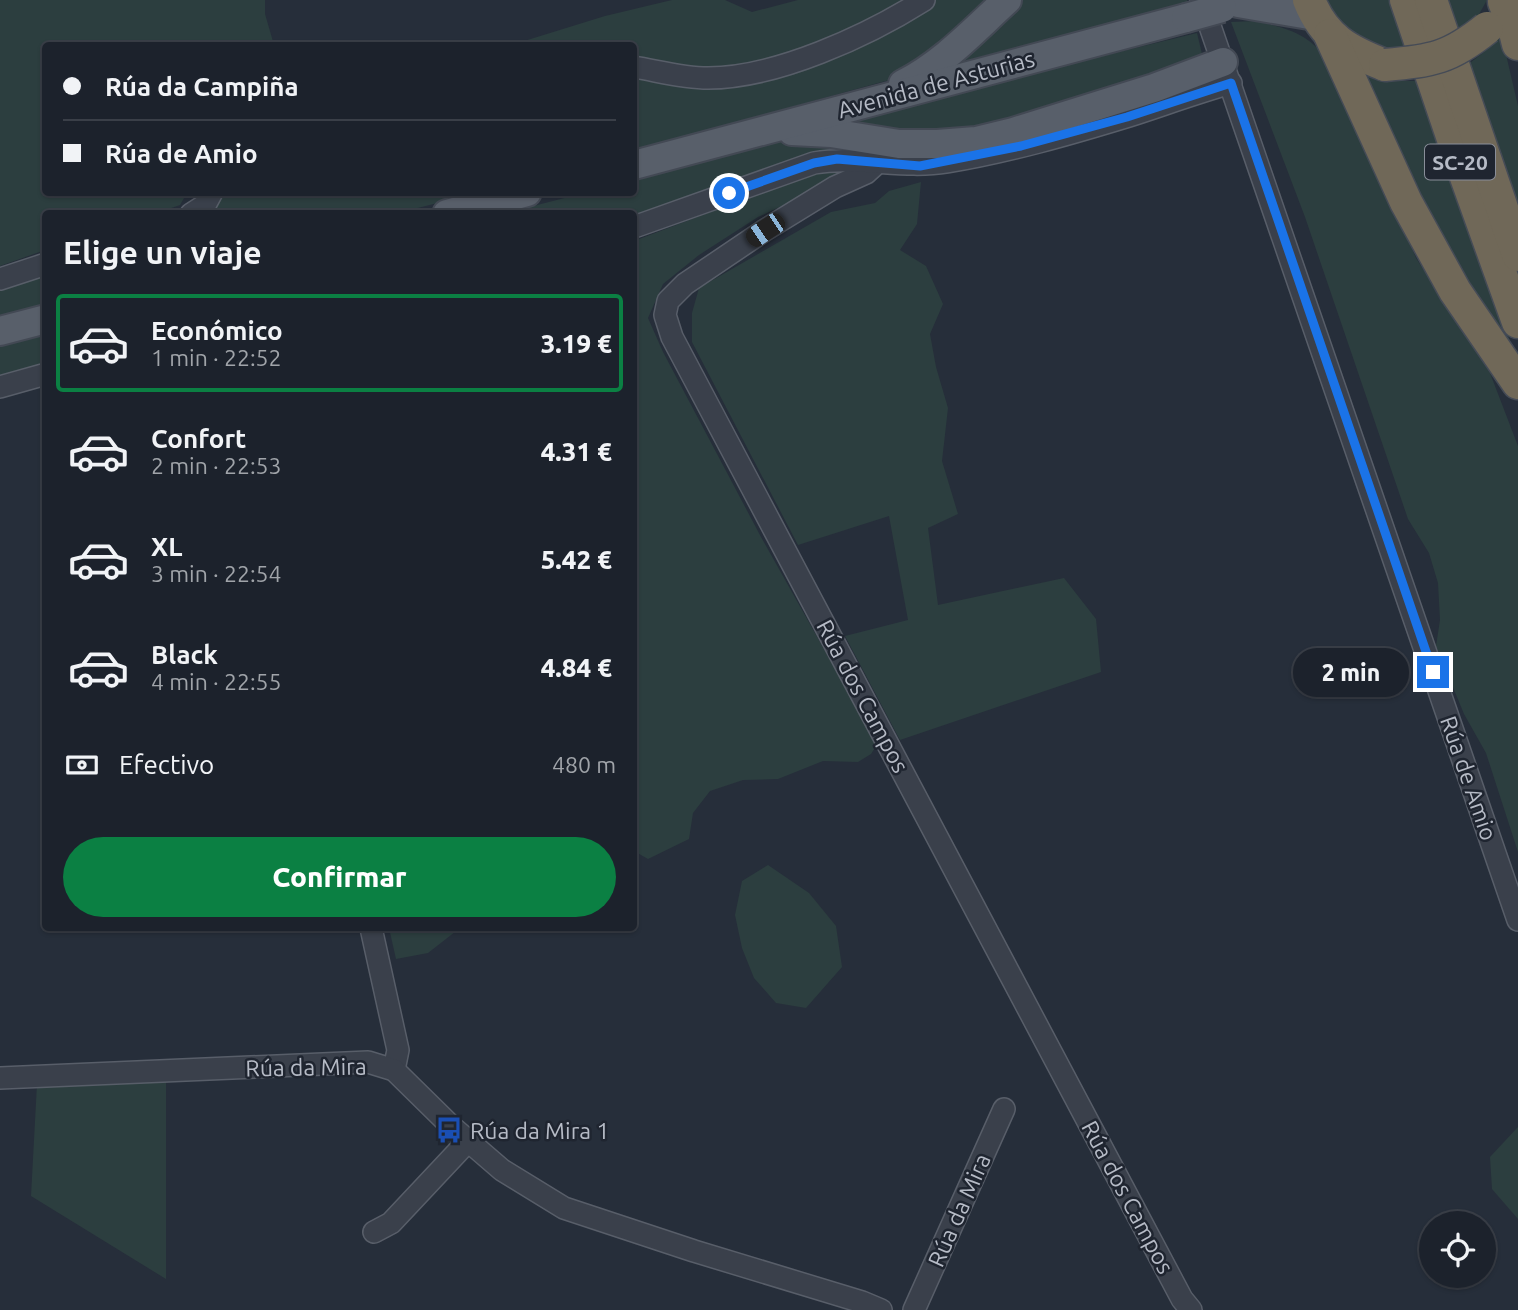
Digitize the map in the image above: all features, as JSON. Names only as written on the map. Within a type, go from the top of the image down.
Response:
[{"type":"highway","name":"SC-20","points":[[1406,0],[1518,322]]},
{"type":"highway","name":"SC-20","points":[[1431,0],[1518,255]]},
{"type":"highway","points":[[1318,17],[1356,54],[1385,65],[1433,61],[1464,46],[1487,28],[1504,1]]},
{"type":"highway","points":[[1504,1],[1518,44]]},
{"type":"highway","points":[[1318,17],[1406,202],[1455,291],[1518,383]]},
{"type":"main road","points":[[864,103],[926,70],[946,56],[1007,0]]},
{"type":"main road","points":[[1218,6],[1318,17]]},
{"type":"main road","name":"Avenida de Asturias","points":[[637,163],[1218,6]]},
{"type":"main road","points":[[768,129],[831,133],[899,144],[976,141],[1154,88],[1227,73]]},
{"type":"main road","points":[[462,210],[512,196]]},
{"type":"main road","points":[[0,331],[42,320]]},
{"type":"street","points":[[637,68],[681,76],[737,76],[852,41],[924,0]]},
{"type":"street","name":"Rúa de Amio","points":[[1218,6],[1227,73],[1518,920]]},
{"type":"street","points":[[637,227],[814,163],[837,159],[920,166],[1021,146],[1127,117],[1227,73]]},
{"type":"street","name":"Rúa dos Campos","points":[[877,163],[866,173],[835,187],[765,230],[685,284],[668,301],[668,326],[1182,1299],[1191,1310]]},
{"type":"street","points":[[0,279],[42,265]]},
{"type":"street","points":[[0,387],[42,375]]},
{"type":"street","points":[[372,931],[398,1050],[394,1070]]},
{"type":"street","name":"Rúa da Mira","points":[[0,1078],[368,1062],[394,1070],[502,1170],[564,1208],[881,1310]]},
{"type":"street","name":"Rúa da Mira","points":[[914,1310],[1004,1110]]},
{"type":"street","points":[[374,1232],[391,1223],[468,1141]]},
{"type":"shaded area","points":[[0,0],[265,0],[265,14],[273,42],[42,42],[42,196],[185,196],[180,205],[166,210],[42,210],[42,251],[0,266]]},
{"type":"shaded area","points":[[672,0],[725,0],[752,12],[798,0],[1187,0],[1188,4],[878,83],[637,150],[637,42],[521,42],[605,16]]},
{"type":"shaded area","points":[[1323,0],[1392,0],[1408,51],[1380,47],[1359,38],[1341,23]]},
{"type":"shaded area","points":[[1441,0],[1487,0],[1478,16],[1453,37]]},
{"type":"shaded area","points":[[1255,21],[1299,34],[1315,46],[1332,65],[1416,258],[1490,373],[1518,446],[1518,852],[1486,753],[1464,714],[1436,646],[1440,620],[1438,583],[1429,553],[1408,519],[1305,217],[1231,22]]},
{"type":"shaded area","points":[[1197,33],[1203,58],[1015,123],[943,135],[831,122]]},
{"type":"shaded area","points":[[1501,33],[1518,106],[1518,225],[1466,66],[1484,52]]},
{"type":"shaded area","points":[[1363,75],[1395,81],[1420,81],[1518,361],[1518,372],[1417,191]]},
{"type":"shaded area","points":[[786,141],[902,149],[637,220],[637,210],[518,210],[572,196],[637,196],[637,178],[742,148]]},
{"type":"shaded area","points":[[821,170],[859,170],[758,217],[699,255],[663,284],[648,318],[663,352],[761,537],[834,667],[880,740],[871,754],[858,762],[823,761],[778,779],[743,780],[710,791],[693,813],[689,839],[648,859],[637,853],[637,240]]},
{"type":"shaded area","points":[[921,182],[917,224],[900,250],[926,266],[943,304],[930,334],[948,408],[942,461],[958,514],[928,528],[938,605],[1064,578],[1096,619],[1101,672],[900,740],[845,636],[908,620],[889,516],[798,545],[692,342],[692,313],[699,288],[831,212],[875,203],[889,191]]},
{"type":"shaded area","points":[[201,196],[465,196],[410,210],[199,210]]},
{"type":"shaded area","points":[[42,272],[42,307],[0,318],[0,286]]},
{"type":"shaded area","points":[[42,334],[42,370],[0,381],[0,344]]},
{"type":"shaded area","points":[[768,865],[809,893],[836,926],[842,967],[806,1008],[776,1003],[754,978],[742,948],[735,915],[742,881]]},
{"type":"shaded area","points":[[390,931],[456,931],[428,953],[396,959]]},
{"type":"shaded area","points":[[166,1078],[166,1279],[31,1196],[37,1084]]},
{"type":"shaded area","points":[[1518,1127],[1518,1219],[1492,1189],[1490,1157]]},
{"type":"place","name":"Rúa da Mira 1","points":[[449,1130]]},
{"type":"route","points":[[729,193],[814,163],[837,159],[920,166],[949,162],[1021,146],[1127,117],[1231,83],[1433,672]]}]
